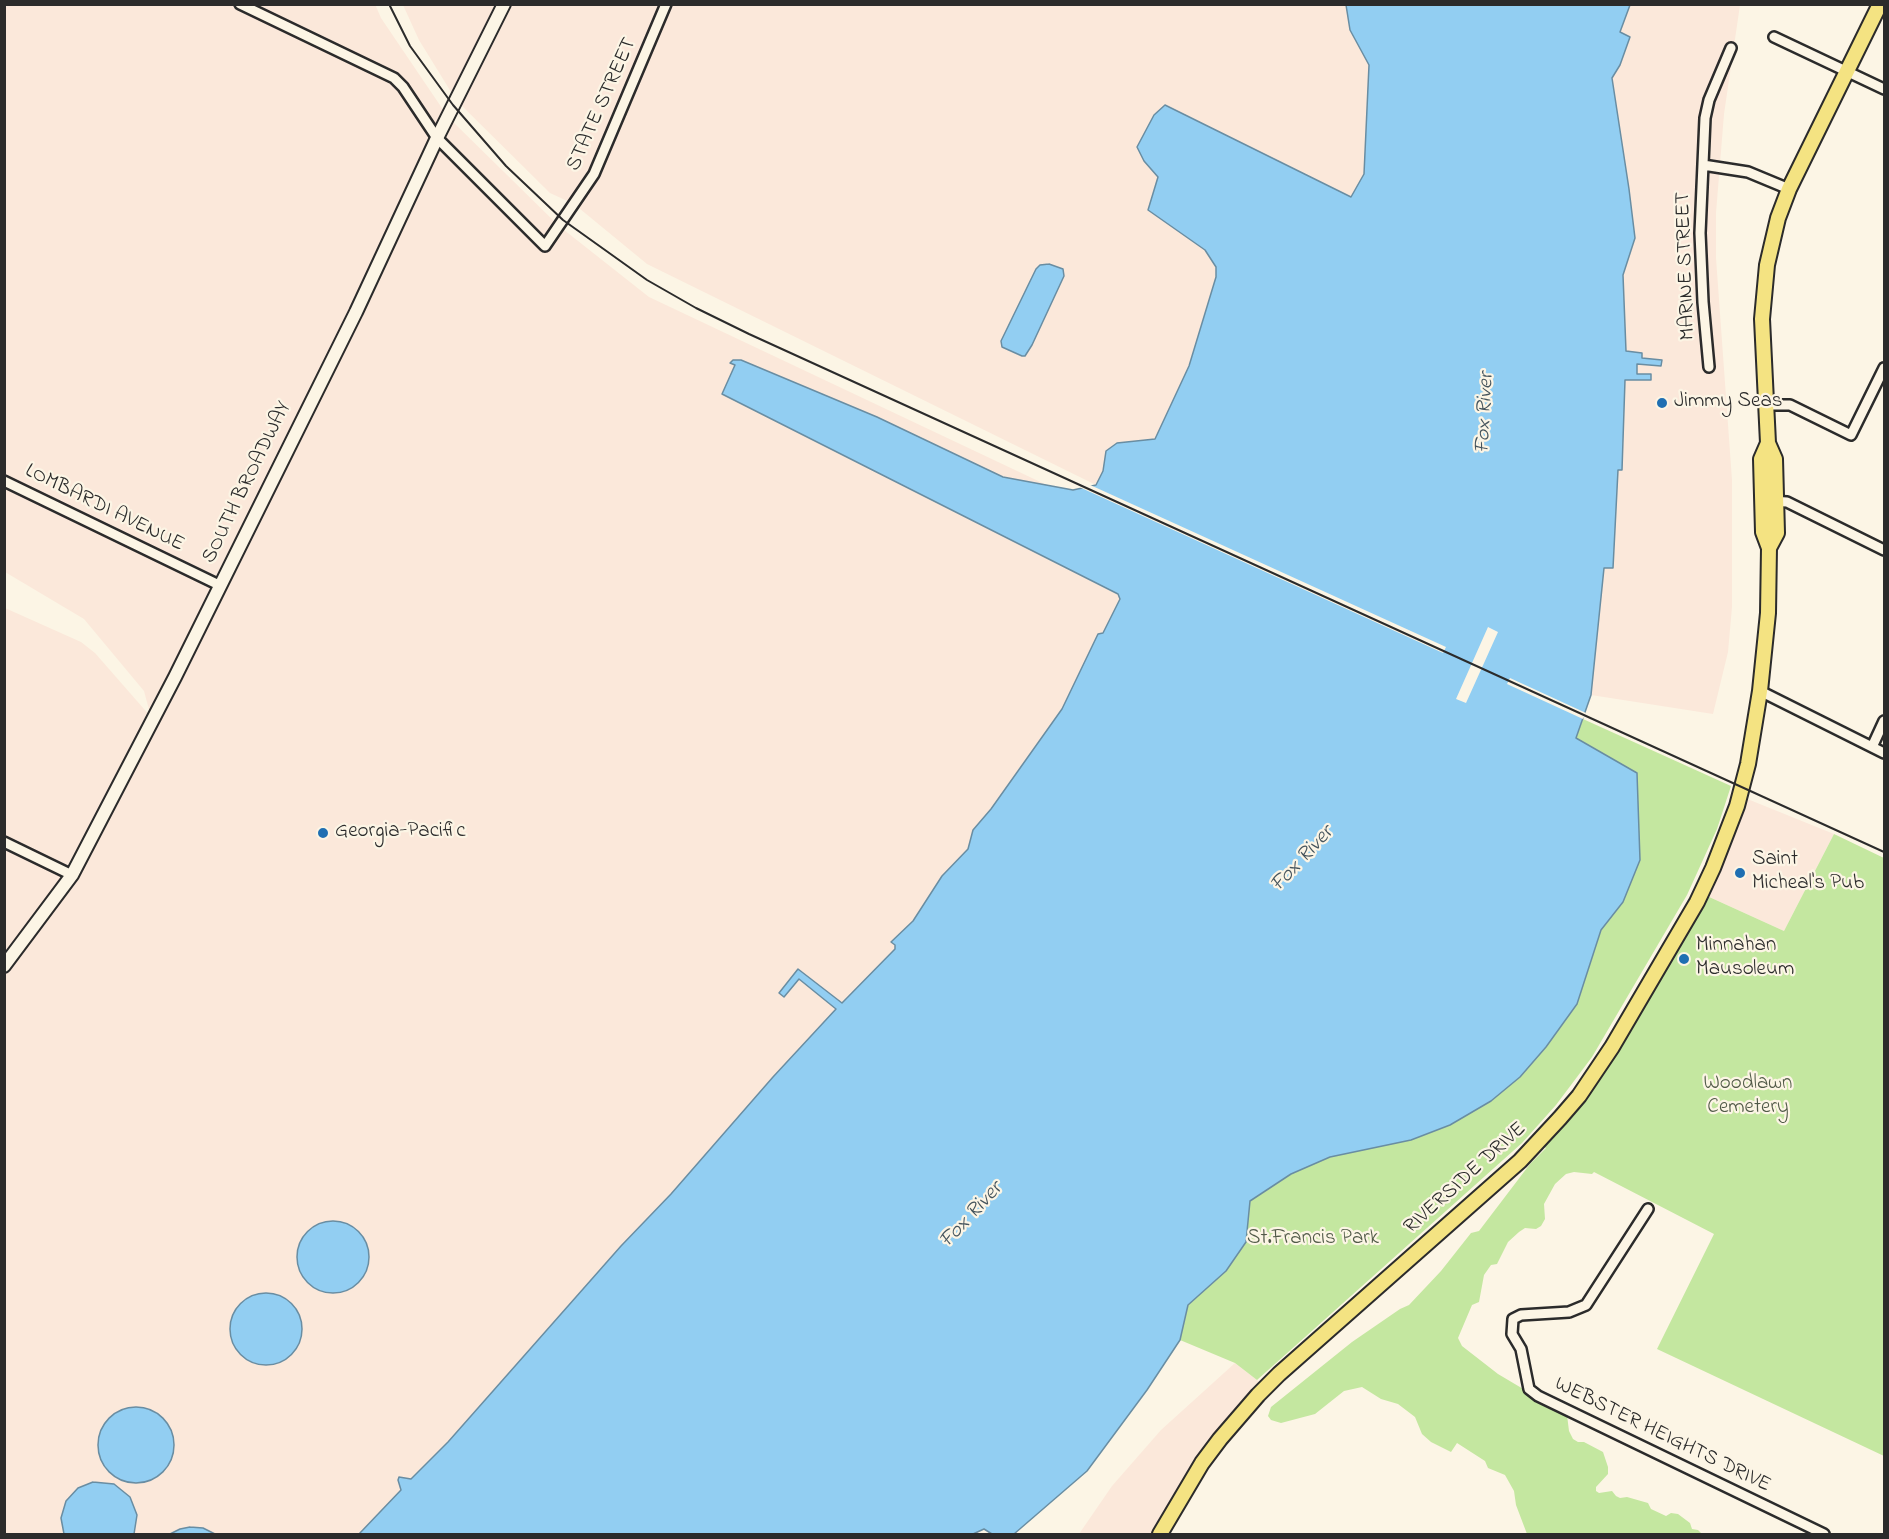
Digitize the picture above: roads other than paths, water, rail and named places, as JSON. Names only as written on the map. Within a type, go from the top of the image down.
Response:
[{"type":"main road","name":"RIVERSIDE DRIVE","points":[[1160,1534],[1202,1463],[1258,1395],[1520,1161],[1579,1096],[1612,1047],[1697,902],[1713,868],[1737,806],[1748,762],[1760,691],[1768,613],[1769,548],[1777,533],[1769,501],[1775,459],[1768,443],[1762,319],[1764,289],[1772,242],[1789,189],[1880,4]]},
{"type":"street","points":[[240,4],[394,78],[403,87],[437,138]]},
{"type":"street","name":"SOUTH BROADWAY","points":[[4,966],[72,875],[356,312],[437,138],[504,4]]},
{"type":"street","name":"STATE STREET","points":[[437,138],[545,246],[594,174],[666,4]]},
{"type":"street","points":[[1774,37],[1884,90]]},
{"type":"street","name":"MARINE STREET","points":[[1709,367],[1702,302],[1700,233],[1705,117],[1709,100],[1731,48]]},
{"type":"street","name":"MARINE STREET","points":[[1703,165],[1748,172],[1789,189]]},
{"type":"street","points":[[1767,405],[1790,405],[1851,435],[1884,368]]},
{"type":"street","name":"LOMBARDI AVENUE","points":[[4,481],[219,585]]},
{"type":"street","points":[[1769,501],[1787,502],[1884,550]]},
{"type":"street","points":[[1760,691],[1884,753]]},
{"type":"street","points":[[1872,747],[1884,721]]},
{"type":"street","points":[[4,842],[72,875]]},
{"type":"street","name":"WEBSTER HEIGHTS DRIVE","points":[[1648,1209],[1586,1305],[1569,1312],[1521,1315],[1513,1319],[1512,1334],[1521,1349],[1529,1389],[1538,1396],[1824,1534]]},
{"type":"water","name":"Fox River","points":[[1346,5],[1630,5],[1620,32],[1630,37],[1620,65],[1612,78],[1635,238],[1623,275],[1626,351],[1642,353],[1642,358],[1662,360],[1661,366],[1637,364],[1637,374],[1651,374],[1651,380],[1625,380],[1622,470],[1618,470],[1613,568],[1604,568],[1591,695],[1576,738],[1637,773],[1640,860],[1623,902],[1601,930],[1577,1004],[1546,1047],[1520,1077],[1491,1101],[1450,1125],[1411,1140],[1330,1157],[1291,1174],[1250,1201],[1246,1242],[1226,1271],[1188,1305],[1180,1340],[1147,1390],[1087,1471],[1014,1534],[992,1534],[984,1529],[973,1534],[359,1534],[401,1490],[399,1477],[411,1479],[448,1442],[621,1246],[671,1194],[836,1009],[799,979],[784,997],[779,993],[798,969],[842,1003],[895,949],[895,945],[891,942],[913,921],[942,876],[968,849],[973,830],[991,809],[1062,709],[1098,634],[1103,633],[1120,599],[1118,594],[722,394],[735,365],[730,363],[733,360],[741,360],[877,417],[1003,477],[1073,490],[1096,485],[1103,471],[1106,451],[1117,443],[1155,439],[1189,366],[1216,277],[1216,267],[1205,250],[1148,210],[1158,177],[1144,161],[1137,147],[1154,115],[1165,105],[1351,197],[1364,174],[1369,65],[1350,30]]},
{"type":"water","points":[[1049,264],[1063,269],[1064,276],[1032,345],[1025,356],[1022,356],[1002,347],[1001,341],[1036,269],[1040,265]]},
{"type":"water","points":[[333,1221],[353,1227],[363,1237],[369,1257],[363,1277],[353,1287],[333,1293],[313,1287],[303,1277],[297,1257],[303,1237],[313,1227]]},
{"type":"water","points":[[273,1293],[292,1303],[300,1315],[302,1329],[300,1343],[292,1355],[280,1363],[259,1365],[240,1355],[232,1343],[230,1322],[240,1303],[252,1295]]},
{"type":"water","points":[[136,1407],[151,1410],[163,1418],[171,1430],[174,1445],[171,1460],[163,1472],[151,1480],[136,1483],[121,1480],[109,1472],[101,1460],[98,1445],[101,1430],[109,1418],[121,1410]]},
{"type":"water","points":[[93,1482],[114,1484],[130,1497],[137,1515],[134,1534],[64,1534],[61,1518],[66,1501],[78,1488]]},
{"type":"water","points":[[190,1527],[203,1528],[215,1534],[170,1534]]},
{"type":"railway","points":[[389,4],[410,46],[453,105],[506,166],[563,220],[647,280],[696,308],[1884,852]]},
{"type":"place","name":"Jimmy Seas","points":[[1662,403]]},
{"type":"place","name":"Georgia-Pacific","points":[[323,833]]},
{"type":"place","name":"Saint Micheal's Pub","points":[[1740,873]]},
{"type":"place","name":"Minnahan Mausoleum","points":[[1684,959]]},
{"type":"park label","name":"Woodlawn Cemetery","points":[[1748,1097]]},
{"type":"park label","name":"St.Francis Park","points":[[1313,1240]]}]
